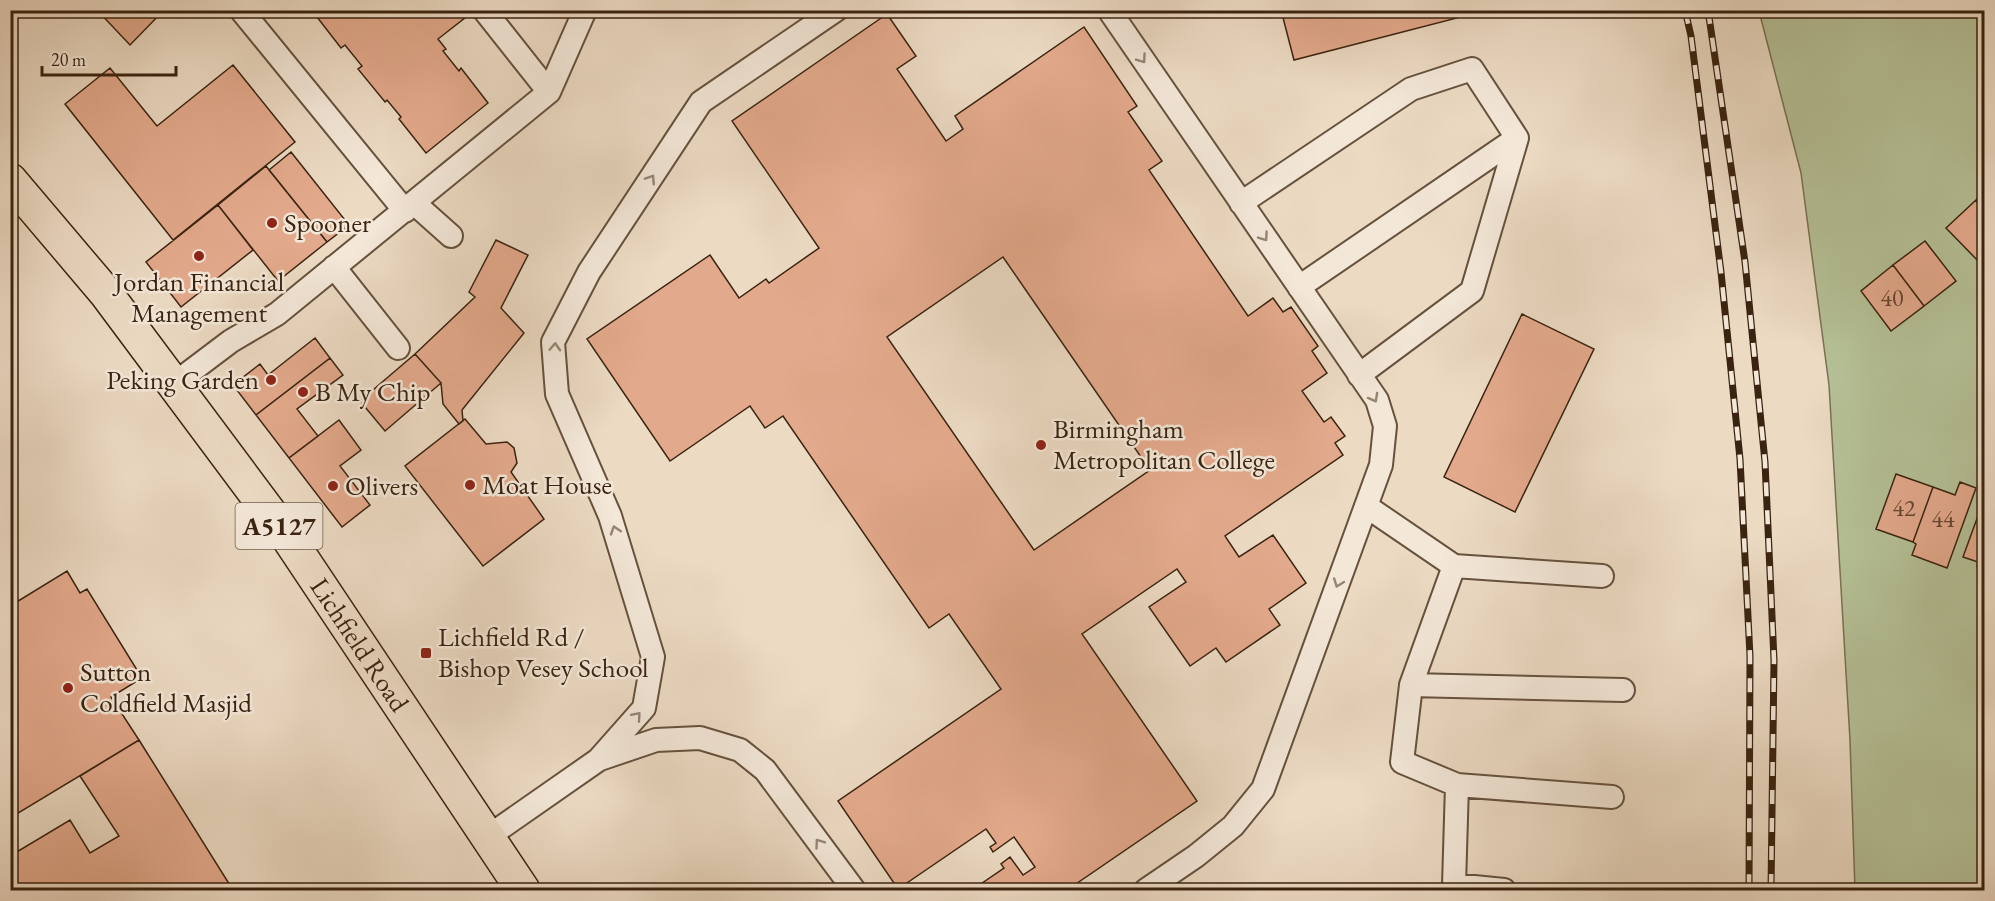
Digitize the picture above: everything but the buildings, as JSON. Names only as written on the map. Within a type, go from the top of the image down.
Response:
[{"type":"main road","name":"Lichfield Road","points":[[15,193],[105,292],[287,536],[489,836],[523,891]]},
{"type":"lane","points":[[241,10],[409,207],[451,236]]},
{"type":"lane","points":[[484,10],[549,92]]},
{"type":"lane","points":[[174,384],[231,341],[277,314],[549,92],[585,10]]},
{"type":"lane","points":[[489,836],[598,760],[644,708],[653,657],[610,516],[557,394],[553,342],[589,273],[701,102],[836,10]]},
{"type":"lane","points":[[1109,10],[1377,400],[1385,426],[1381,465],[1263,789],[1233,826],[1146,891]]},
{"type":"lane","points":[[1241,203],[1411,89],[1472,69],[1517,138],[1472,291],[1359,375]]},
{"type":"lane","points":[[1299,287],[1517,138]]},
{"type":"lane","points":[[334,267],[398,348]]},
{"type":"lane","points":[[1366,506],[1454,566],[1602,576]]},
{"type":"lane","points":[[1454,566],[1411,685],[1402,762],[1457,785],[1612,797]]},
{"type":"lane","points":[[1411,685],[1623,690]]},
{"type":"lane","points":[[598,760],[656,740],[700,738],[740,750],[765,770],[854,891]]},
{"type":"lane","points":[[1457,785],[1454,885],[1504,891]]},
{"type":"green space","points":[[1759,11],[1984,11],[1984,890],[1855,890],[1850,740],[1829,385],[1801,173]]},
{"type":"railway","points":[[1685,10],[1691,36],[1721,272],[1740,459],[1750,656],[1749,890]]},
{"type":"railway","points":[[1708,10],[1745,262],[1765,462],[1774,660],[1771,890]]},
{"type":"place","name":"Spooner","points":[[272,223]]},
{"type":"place","name":"Jordan Financial Management","points":[[199,256]]},
{"type":"place","name":"Peking Garden","points":[[271,380]]},
{"type":"place","name":"B My Chip","points":[[303,392]]},
{"type":"place","name":"Birmingham Metropolitan College","points":[[1041,445]]},
{"type":"place","name":"Moat House","points":[[470,485]]},
{"type":"place","name":"Olivers","points":[[333,486]]},
{"type":"place","name":"Lichfield Rd / Bishop Vesey School","points":[[426,653]]},
{"type":"place","name":"Sutton Coldfield Masjid","points":[[68,688]]}]
